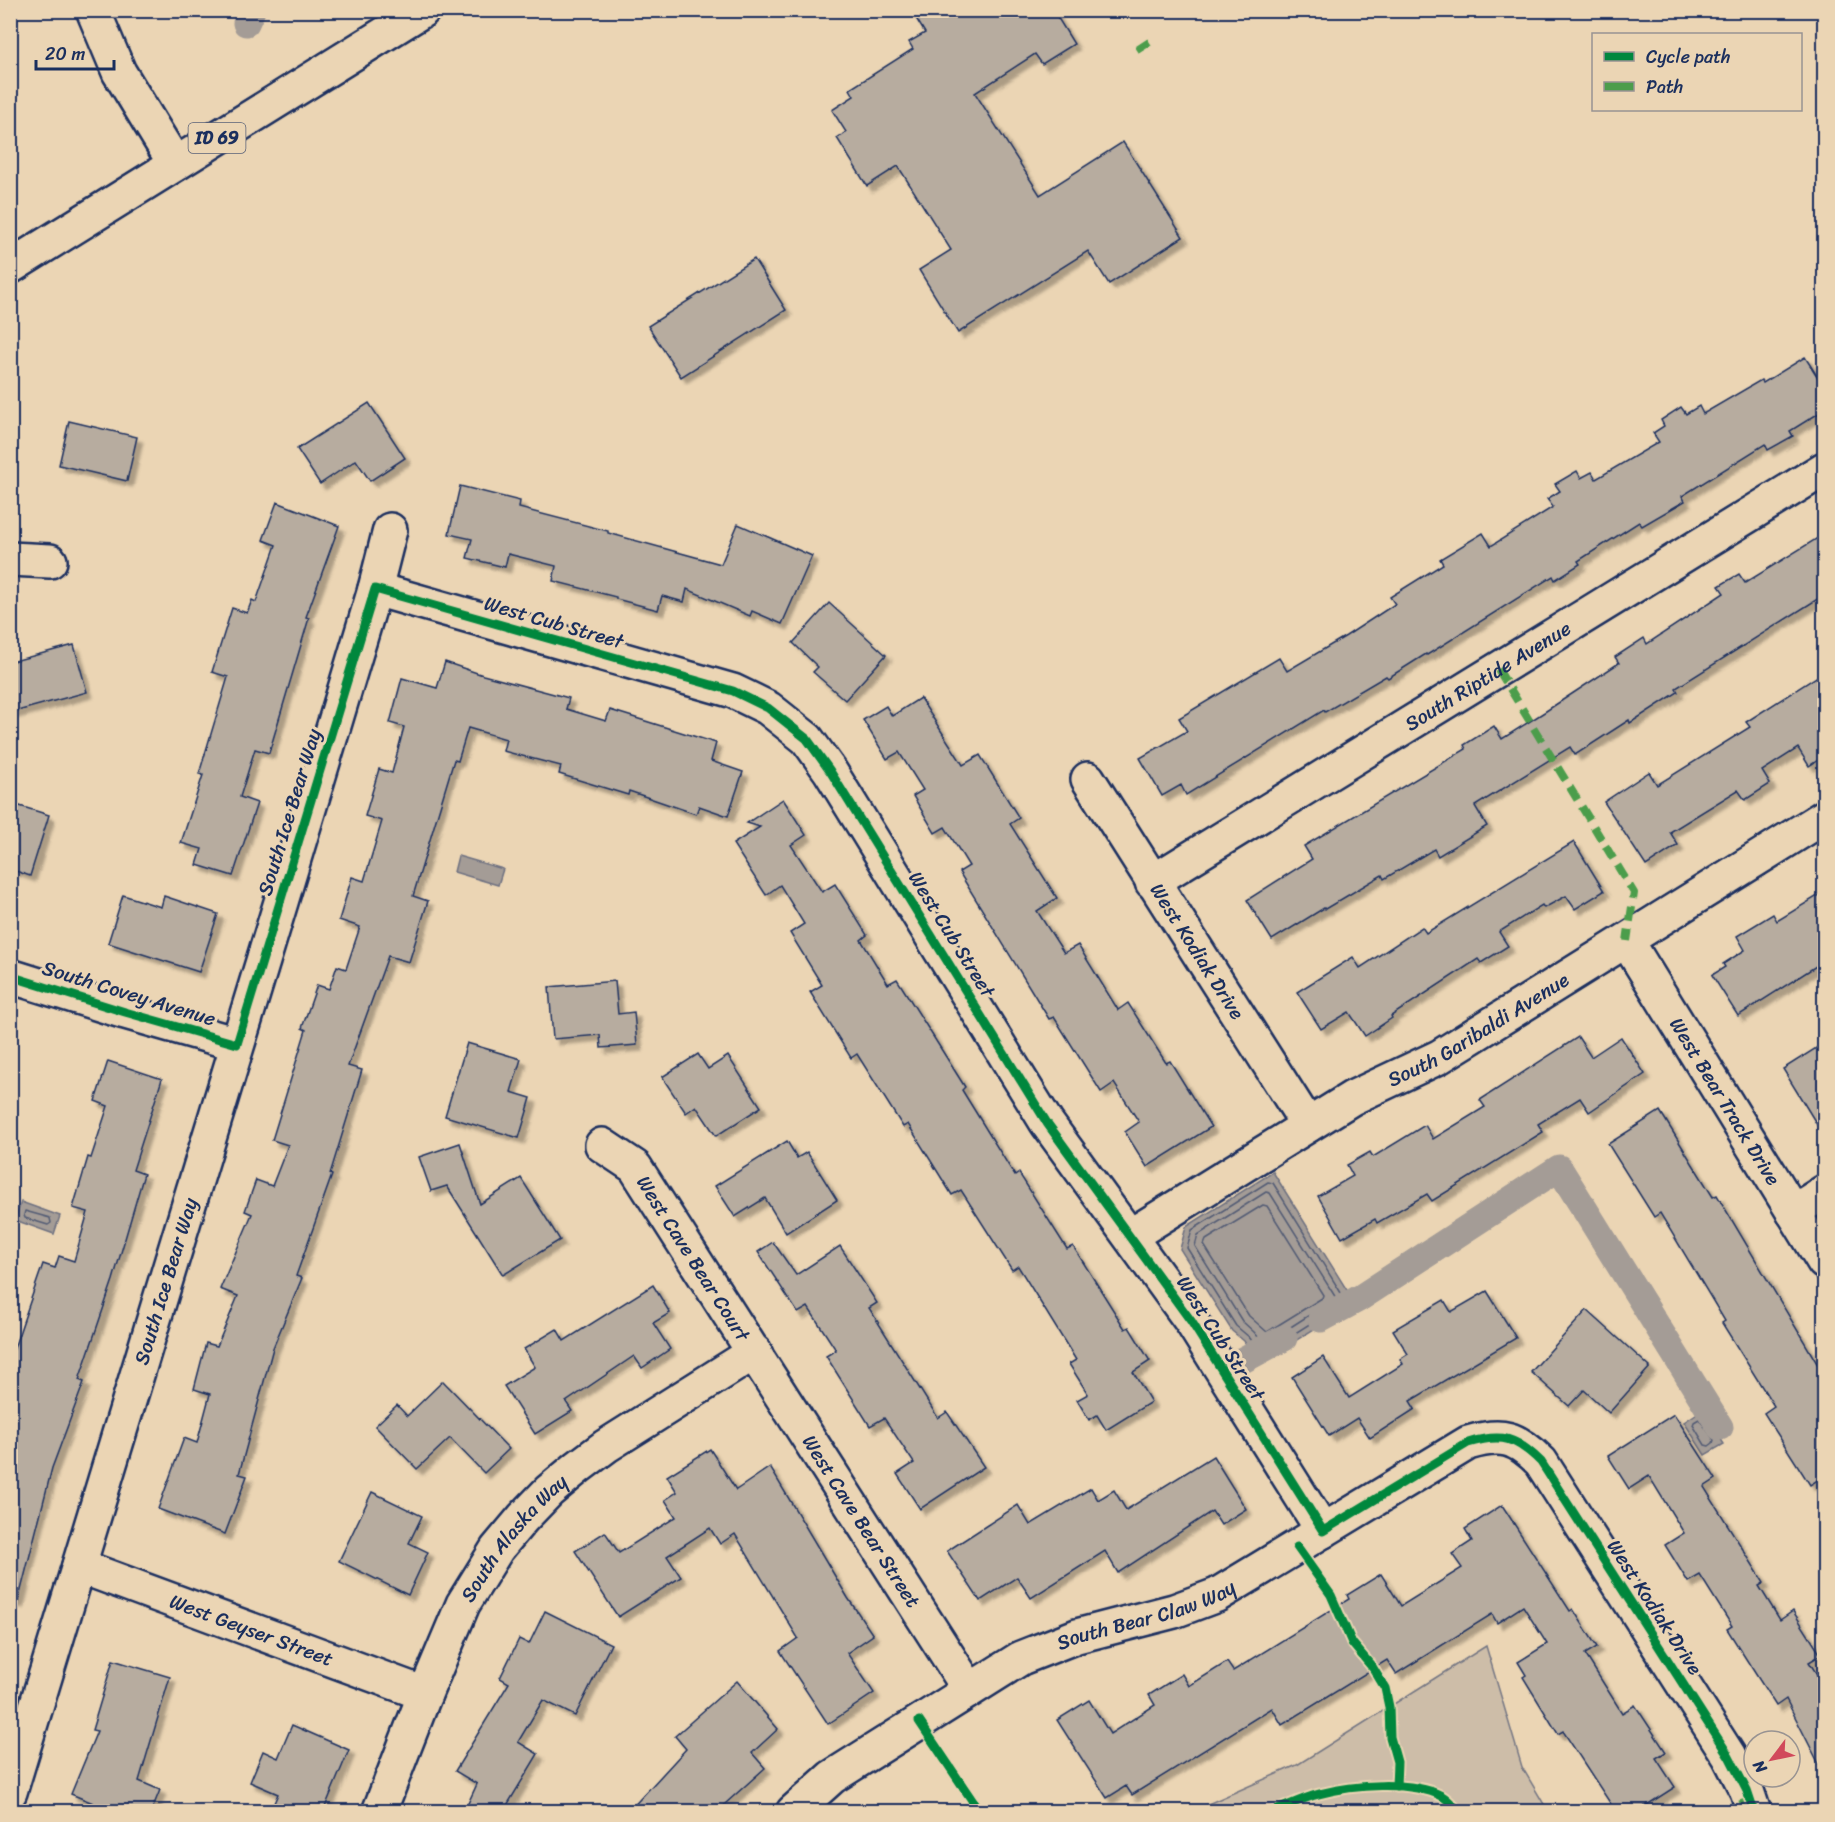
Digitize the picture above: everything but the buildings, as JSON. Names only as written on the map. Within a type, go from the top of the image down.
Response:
[{"type":"street","points":[[93,10],[119,72],[175,164]]},
{"type":"street","name":"ID 69","points":[[10,267],[423,10]]},
{"type":"street","name":"South Riptide Avenue","points":[[1152,882],[1824,469]]},
{"type":"street","name":"South Ice Bear Way","points":[[10,1791],[375,589],[390,530]]},
{"type":"street","points":[[10,559],[50,561]]},
{"type":"street","name":"West Cub Street","points":[[375,589],[733,691],[768,708],[807,739],[837,781],[1047,1123],[1191,1321],[1323,1532]]},
{"type":"street","name":"West Kodiak Drive","points":[[1088,779],[1308,1125]]},
{"type":"street","name":"South Garibaldi Avenue","points":[[1130,1236],[1352,1098],[1439,1057],[1824,817]]},
{"type":"street","name":"West Bear Track Drive","points":[[1627,941],[1824,1262]]},
{"type":"street","name":"South Covey Avenue","points":[[10,976],[237,1044]]},
{"type":"street","name":"West Cave Bear Court","points":[[602,1145],[635,1167],[755,1352]]},
{"type":"street","points":[[1793,1212],[1824,1192]]},
{"type":"street","name":"West Cave Bear Street","points":[[755,1352],[969,1689]]},
{"type":"street","name":"South Alaska Way","points":[[379,1812],[463,1604],[498,1549],[523,1518],[549,1491],[597,1453],[755,1352]]},
{"type":"street","name":"South Bear Claw Way","points":[[793,1812],[832,1777],[1021,1658],[1077,1636],[1174,1611],[1217,1595],[1468,1443],[1488,1437],[1507,1438]]},
{"type":"street","name":"West Kodiak Drive","points":[[1507,1438],[1526,1447],[1541,1462],[1729,1756],[1747,1791],[1754,1812]]},
{"type":"street","name":"West Geyser Street","points":[[79,1566],[425,1694]]},
{"type":"shaded area","points":[[1486,1646],[1522,1767],[1548,1811],[1192,1811],[1297,1765]]},
{"type":"water","points":[[458,856],[503,869],[498,885],[454,872]]},
{"type":"water","points":[[1273,1172],[1355,1303],[1259,1364],[1244,1341],[1232,1331],[1180,1249],[1186,1227]]},
{"type":"water","points":[[21,1202],[60,1216],[54,1234],[15,1220]]},
{"type":"water","points":[[1702,1410],[1724,1444],[1705,1455],[1684,1422]]},
{"type":"waterway","points":[[246,23],[252,10]]},
{"type":"waterway","points":[[1321,1319],[1360,1298],[1559,1168],[1720,1427]]},
{"type":"waterway","points":[[1241,1361],[1284,1338]]},
{"type":"marked path","points":[[1137,50],[1151,41]]},
{"type":"marked path","points":[[1498,669],[1634,893],[1627,941]]},
{"type":"marked path","points":[[1718,1812],[1750,1801]]},
{"type":"cycle path","points":[[10,976],[237,1044],[375,589],[733,691],[768,708],[807,739],[830,771],[1047,1123],[1191,1321],[1323,1531],[1468,1443],[1499,1438],[1508,1439],[1524,1447],[1541,1462],[1729,1756],[1747,1791],[1754,1812]]},
{"type":"cycle path","points":[[1297,1547],[1331,1595],[1352,1643],[1373,1668],[1385,1688],[1389,1707],[1390,1737],[1397,1762],[1396,1786]]},
{"type":"cycle path","points":[[919,1721],[980,1812]]},
{"type":"cycle path","points":[[1272,1812],[1319,1794],[1364,1786],[1398,1786],[1429,1791],[1444,1797],[1459,1812]]}]
